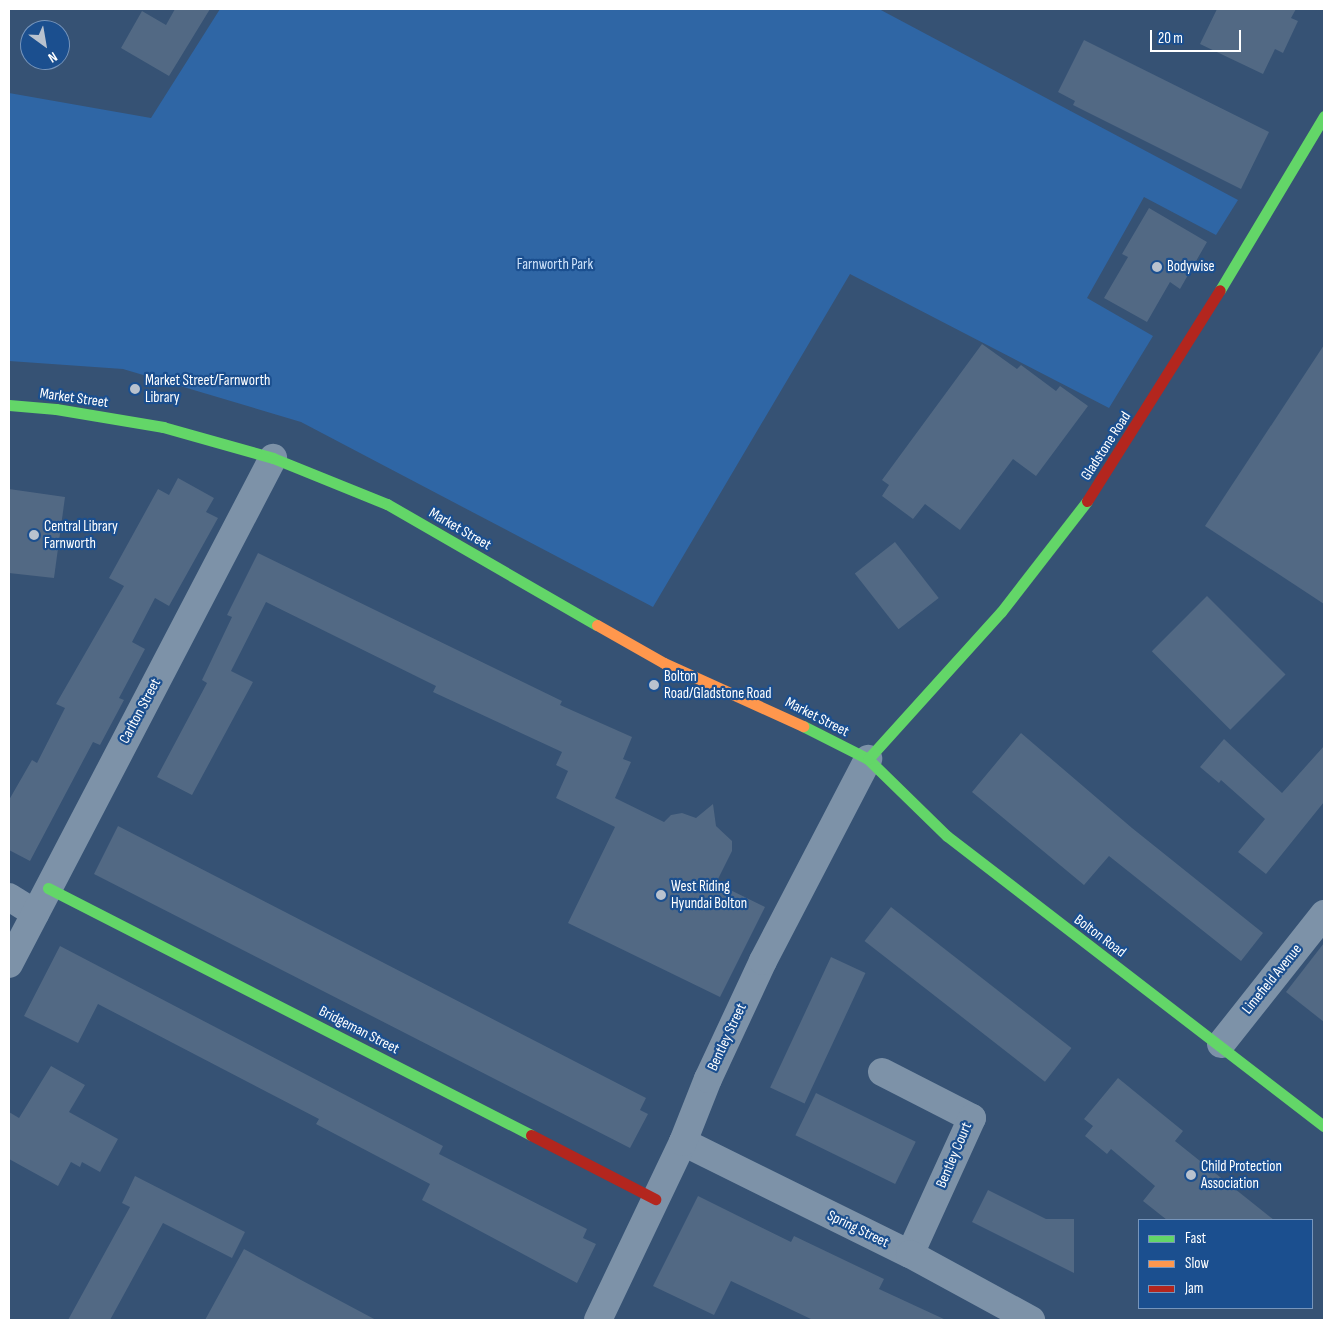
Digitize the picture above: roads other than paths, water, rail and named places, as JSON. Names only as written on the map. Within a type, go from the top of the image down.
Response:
[{"type":"main road","name":"Gladstone Road","points":[[868,759],[1001,612],[1089,499],[1162,386],[1324,116]]},
{"type":"main road","name":"Market Street","points":[[9,405],[56,409],[163,427],[273,458],[387,504],[664,664],[780,714],[868,759]]},
{"type":"main road","name":"Bolton Road","points":[[868,759],[947,836],[1038,909],[1221,1044],[1324,1126]]},
{"type":"main road","name":"Bridgeman Street","points":[[48,888],[655,1199]]},
{"type":"street","name":"Carlton Street","points":[[9,964],[273,458]]},
{"type":"street","name":"Bentley Street","points":[[598,1320],[683,1142],[708,1078],[763,961],[818,849],[868,759]]},
{"type":"street","points":[[9,897],[35,913]]},
{"type":"street","name":"Limefield Avenue","points":[[1221,1044],[1324,914]]},
{"type":"street","name":"Bentley Court","points":[[882,1072],[972,1118],[910,1254]]},
{"type":"street","name":"Spring Street","points":[[683,1142],[910,1254],[1031,1320]]},
{"type":"place","name":"Bodywise","points":[[1157,267]]},
{"type":"place","name":"Market Street/Farnworth Library","points":[[135,389]]},
{"type":"place","name":"Central Library Farnworth","points":[[34,535]]},
{"type":"place","name":"Bolton Road/Gladstone Road","points":[[654,685]]},
{"type":"place","name":"West Riding Hyundai Bolton","points":[[661,895]]},
{"type":"place","name":"Child Protection Association","points":[[1191,1175]]},
{"type":"park label","name":"Farnworth Park","points":[[555,265]]}]
